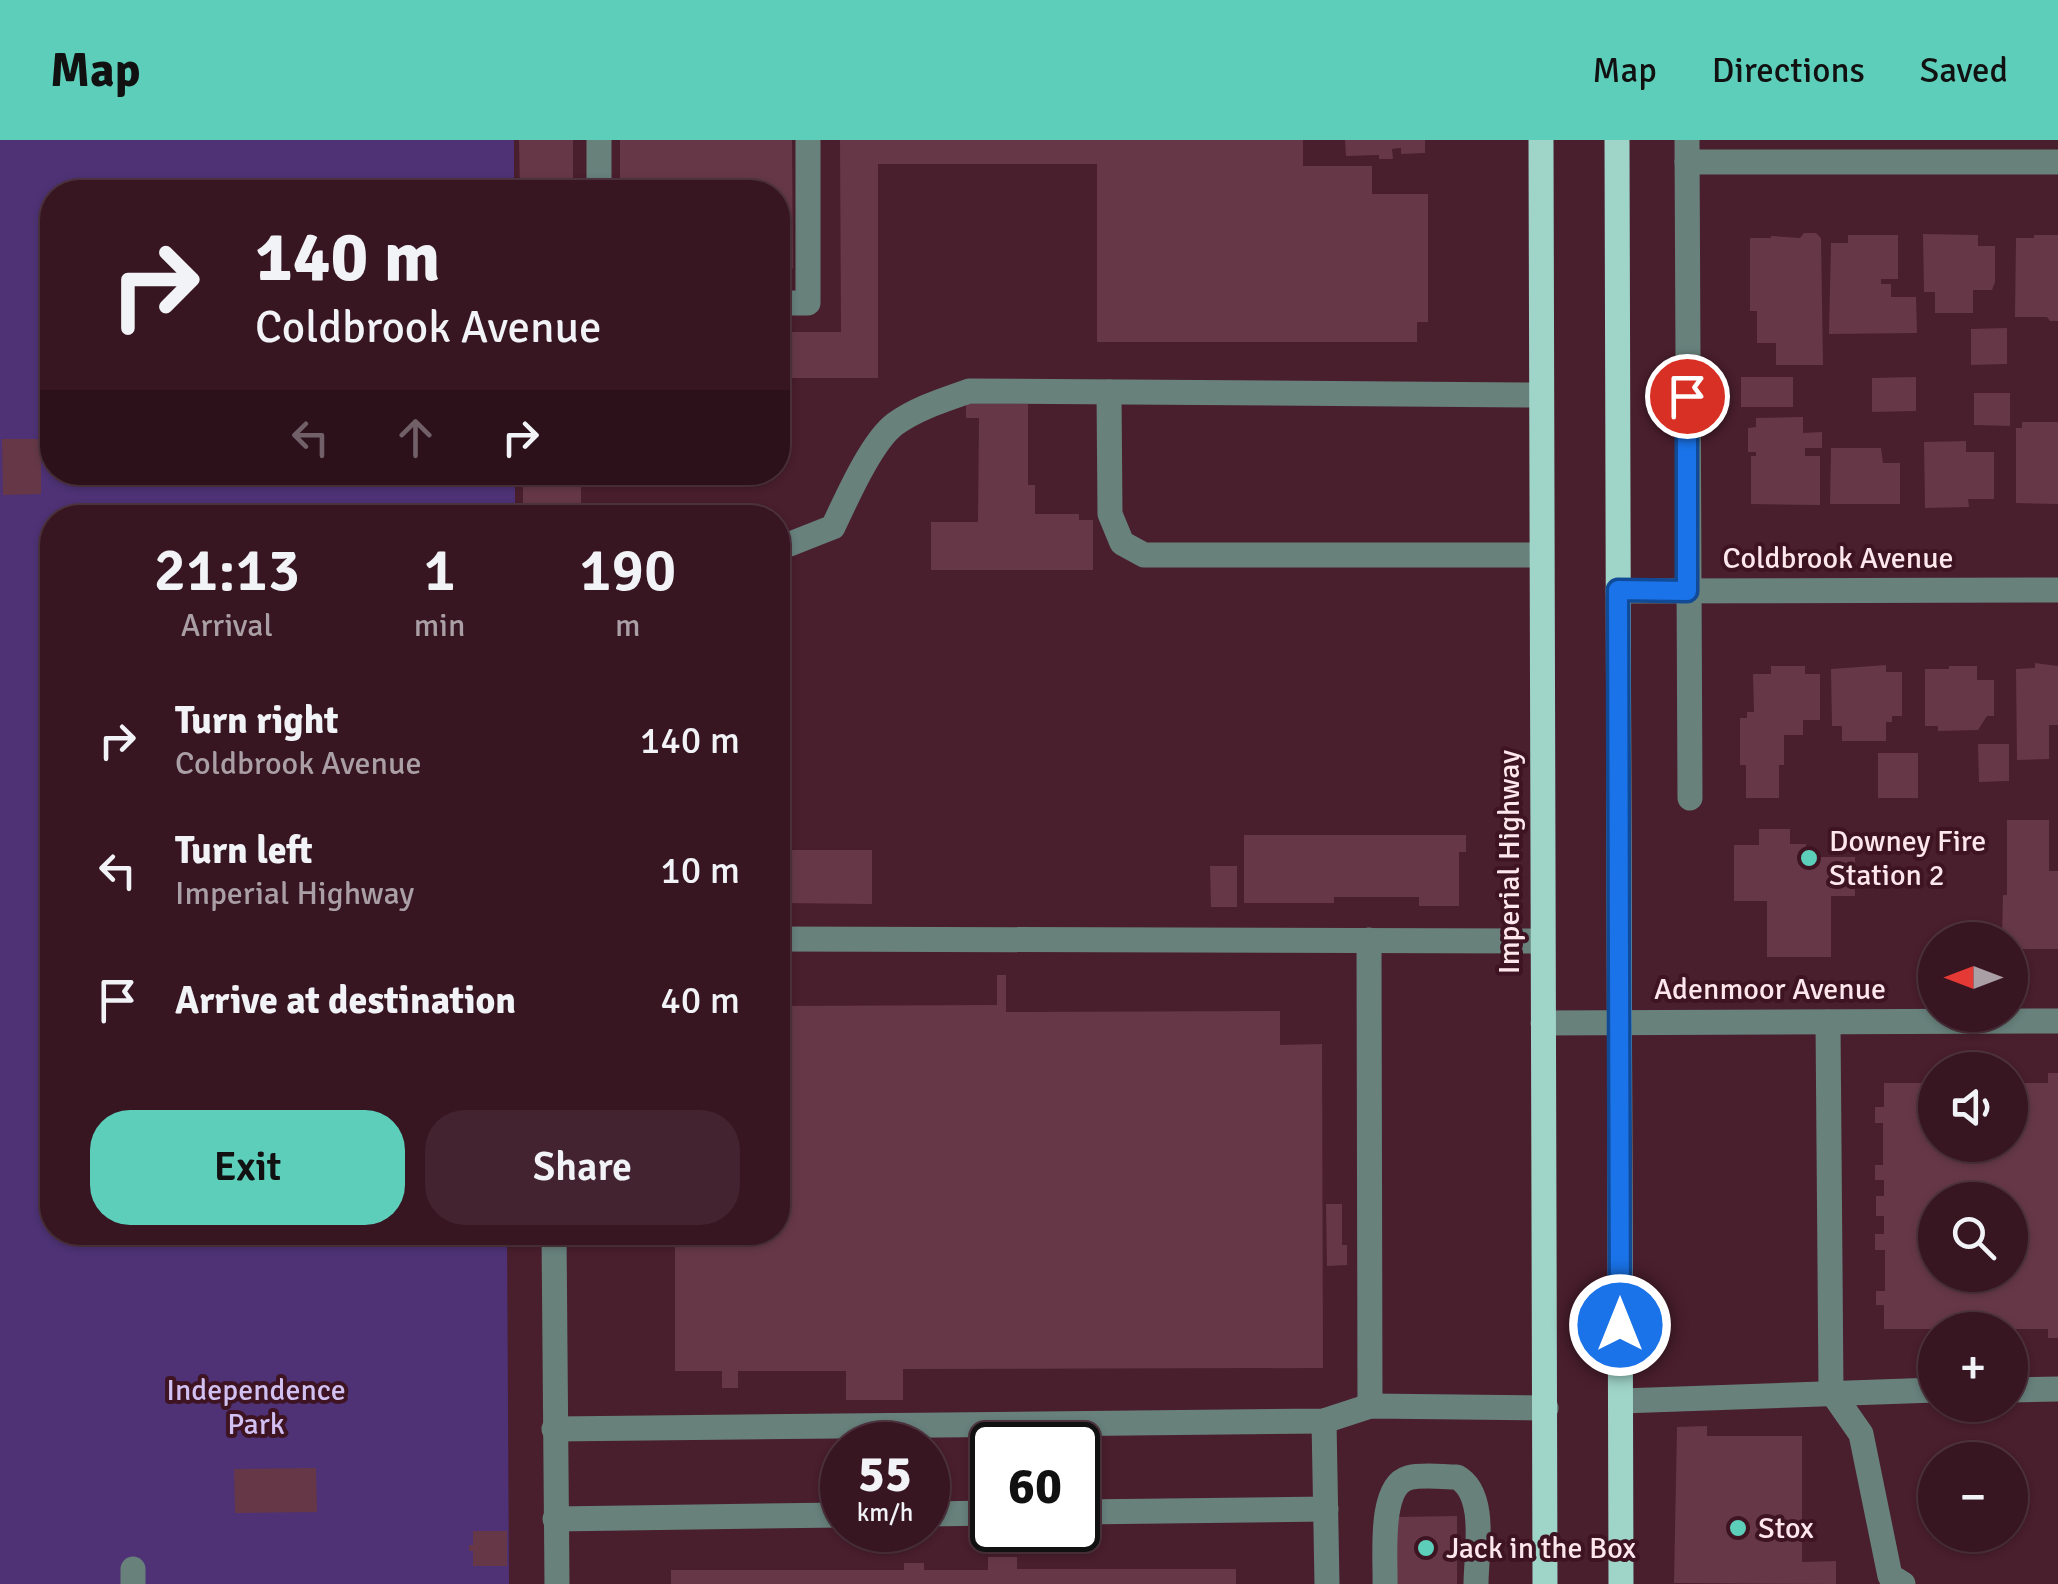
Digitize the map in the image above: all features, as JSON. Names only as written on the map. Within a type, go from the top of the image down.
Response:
[{"type":"main road","name":"Imperial Highway","points":[[1541,140],[1545,1584]]},
{"type":"main road","points":[[1617,140],[1620,1584]]},
{"type":"street","points":[[598,140],[599,180]]},
{"type":"street","points":[[790,304],[808,304],[808,140]]},
{"type":"street","points":[[1690,798],[1687,151],[2058,162]]},
{"type":"street","points":[[790,544],[833,527],[857,477],[892,426],[934,403],[969,391],[1540,395]]},
{"type":"street","points":[[1109,392],[1110,514],[1122,543],[1144,555],[1540,555]]},
{"type":"street","name":"Coldbrook Avenue","points":[[1618,590],[2058,590]]},
{"type":"street","points":[[790,939],[1541,941]]},
{"type":"street","points":[[1369,940],[1370,1406]]},
{"type":"street","name":"Adenmoor Avenue","points":[[1543,1023],[2058,1021]]},
{"type":"street","points":[[1828,1022],[1831,1392],[1861,1434],[1890,1576],[1903,1584]]},
{"type":"street","points":[[554,1245],[556,1584]]},
{"type":"street","points":[[2028,1390],[2058,1389]]},
{"type":"street","points":[[1620,1401],[1918,1390]]},
{"type":"street","points":[[554,1429],[1324,1422],[1370,1406],[1546,1408]]},
{"type":"street","points":[[1324,1422],[1327,1584]]},
{"type":"street","points":[[1386,1584],[1387,1510],[1396,1488],[1409,1478],[1456,1477],[1467,1486],[1476,1509],[1476,1584]]},
{"type":"street","points":[[1100,1512],[1326,1510]]},
{"type":"street","points":[[555,1519],[820,1515]]},
{"type":"green space","name":"Independence Park","points":[[0,140],[514,140],[514,180],[40,180],[40,485],[515,485],[515,505],[40,505],[40,1245],[507,1245],[509,1584],[0,1584]]},
{"type":"building","points":[[519,140],[573,140],[573,180],[520,180]]},
{"type":"building","points":[[620,140],[792,140],[793,268],[790,271],[790,180],[620,180]]},
{"type":"building","points":[[840,140],[1303,140],[1303,166],[1372,166],[1372,194],[1428,194],[1428,322],[1417,322],[1417,342],[1097,342],[1097,164],[878,164],[878,378],[790,378],[790,332],[841,332]]},
{"type":"building","points":[[1345,140],[1425,140],[1425,153],[1401,154],[1401,148],[1392,149],[1393,159],[1379,159],[1379,155],[1346,156]]},
{"type":"building","points":[[1804,233],[1816,233],[1821,238],[1823,365],[1776,365],[1776,343],[1757,343],[1757,311],[1750,311],[1750,238],[1800,238]]},
{"type":"building","points":[[1923,234],[1978,235],[1978,246],[1995,246],[1995,282],[1992,290],[1973,290],[1973,313],[1935,313],[1935,292],[1924,292]]},
{"type":"building","points":[[1848,235],[1898,235],[1898,279],[1881,279],[1881,284],[1891,284],[1891,297],[1916,297],[1917,333],[1829,334],[1831,243],[1848,243]]},
{"type":"building","points":[[2058,235],[2058,321],[2015,317],[2016,238]]},
{"type":"building","points":[[2007,328],[2007,364],[1971,365],[1971,329]]},
{"type":"building","points":[[1741,377],[1793,377],[1793,407],[1741,407]]},
{"type":"building","points":[[1916,377],[1916,411],[1872,412],[1872,378]]},
{"type":"building","points":[[1974,393],[2010,393],[2010,426],[1974,425]]},
{"type":"building","points":[[966,404],[1028,404],[1028,485],[1035,485],[1035,514],[1079,514],[1079,520],[1093,520],[1093,570],[931,570],[931,522],[978,522],[979,418],[966,418]]},
{"type":"building","points":[[1803,417],[1803,433],[1822,432],[1822,448],[1805,448],[1805,456],[1820,456],[1820,505],[1751,504],[1751,456],[1756,456],[1756,452],[1748,452],[1748,428],[1756,427],[1756,418]]},
{"type":"building","points":[[2022,422],[2058,422],[2058,504],[2016,503],[2016,428],[2022,428]]},
{"type":"building","points":[[2,439],[40,439],[41,494],[3,495]]},
{"type":"building","points":[[1966,441],[1966,452],[1994,452],[1994,499],[1968,499],[1969,507],[1925,508],[1924,442]]},
{"type":"building","points":[[1831,448],[1881,448],[1883,463],[1900,463],[1900,504],[1830,504]]},
{"type":"building","points":[[523,485],[581,485],[581,505],[523,505]]},
{"type":"building","points":[[2035,663],[2058,666],[2058,725],[2049,725],[2049,759],[2017,760],[2016,669],[2035,668]]},
{"type":"building","points":[[1886,665],[1886,672],[1902,672],[1902,716],[1892,716],[1892,722],[1886,722],[1886,741],[1842,741],[1842,726],[1832,726],[1831,669]]},
{"type":"building","points":[[1771,666],[1805,666],[1805,674],[1820,674],[1820,720],[1803,720],[1803,735],[1784,735],[1779,798],[1746,798],[1746,765],[1740,765],[1740,718],[1754,712],[1753,674],[1771,674]]},
{"type":"building","points":[[1977,666],[1977,680],[1994,680],[1994,716],[1987,716],[1978,730],[1938,731],[1938,726],[1925,726],[1925,669]]},
{"type":"building","points":[[1978,744],[2009,744],[2009,781],[1979,782]]},
{"type":"building","points":[[1878,753],[1918,753],[1918,798],[1878,798]]},
{"type":"building","points":[[2007,820],[2049,820],[2049,871],[2058,871],[2058,949],[2028,949],[2028,922],[2002,922],[2003,895],[2007,895]]},
{"type":"building","points":[[1759,829],[1790,829],[1790,844],[1806,844],[1806,857],[1855,857],[1855,896],[1831,896],[1831,957],[1767,957],[1767,901],[1734,901],[1734,845],[1759,845]]},
{"type":"building","points":[[1244,835],[1466,835],[1466,852],[1459,852],[1459,906],[1419,906],[1419,897],[1334,897],[1334,903],[1244,903]]},
{"type":"building","points":[[790,850],[872,850],[872,904],[790,903]]},
{"type":"building","points":[[1210,866],[1237,866],[1237,907],[1211,907]]},
{"type":"building","points":[[997,975],[1006,975],[1006,1012],[1280,1011],[1280,1045],[1322,1044],[1323,1368],[903,1369],[903,1400],[846,1400],[846,1371],[738,1371],[738,1388],[722,1388],[722,1371],[675,1371],[675,1245],[790,1245],[790,1006],[997,1005]]},
{"type":"building","points":[[2048,1073],[2058,1073],[2058,1338],[2048,1338],[2048,1329],[2028,1329],[2028,1312],[1918,1312],[1918,1329],[1884,1329],[1884,1305],[1876,1305],[1876,1291],[1885,1291],[1885,1250],[1875,1250],[1875,1234],[1884,1234],[1884,1216],[1876,1216],[1876,1196],[1884,1196],[1884,1180],[1875,1180],[1875,1165],[1883,1165],[1883,1123],[1875,1123],[1875,1107],[1884,1107],[1884,1083],[1918,1083],[1918,1162],[2028,1162],[2028,1083],[2048,1083]]},
{"type":"building","points":[[1326,1204],[1342,1204],[1342,1245],[1347,1245],[1347,1265],[1327,1266]]},
{"type":"building","name":"Stox","points":[[1707,1426],[1707,1436],[1802,1436],[1802,1562],[1836,1561],[1836,1584],[1674,1583],[1677,1427]]},
{"type":"building","points":[[316,1468],[317,1512],[235,1513],[234,1469]]},
{"type":"building","name":"Jack in the Box","points":[[1457,1516],[1457,1584],[1387,1584],[1396,1517]]},
{"type":"building","points":[[473,1531],[507,1531],[507,1566],[473,1566],[469,1545],[473,1545]]},
{"type":"building","points":[[988,1557],[1017,1557],[1017,1569],[1236,1569],[1236,1584],[671,1584],[671,1570],[904,1570],[904,1563],[924,1563],[924,1570],[988,1570]]},
{"type":"place","name":"Downey Fire Station 2","points":[[1809,858]]},
{"type":"place","name":"Stox","points":[[1738,1528]]},
{"type":"place","name":"Jack in the Box","points":[[1426,1548]]},
{"type":"route","points":[[1620,1325],[1618,590],[1687,591],[1687,396]]}]
